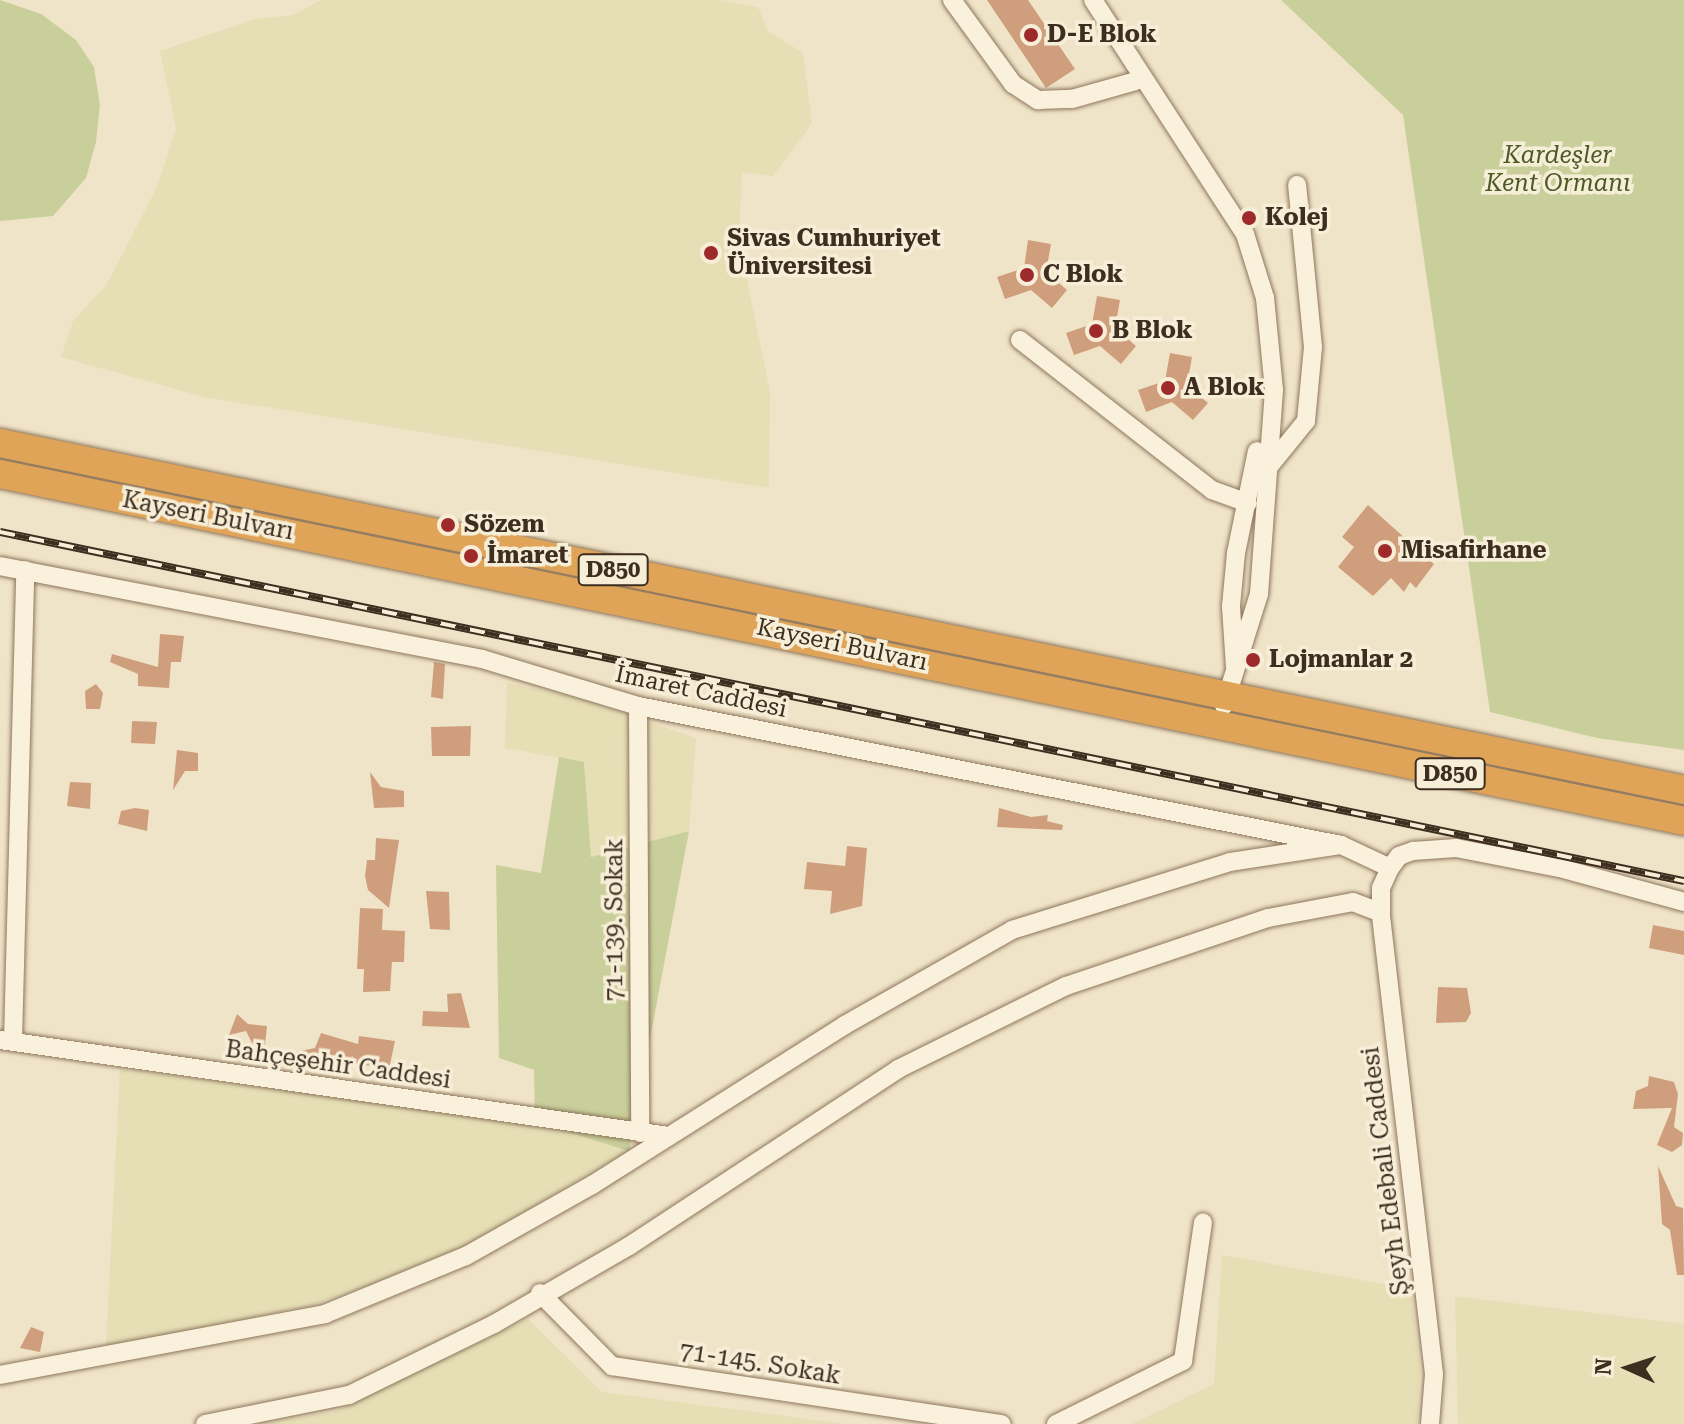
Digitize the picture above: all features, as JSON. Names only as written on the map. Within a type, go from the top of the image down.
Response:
[{"type":"highway","name":"Kayseri Bulvarı","points":[[0,443],[1222,712],[1684,821]]},
{"type":"highway","name":"Kayseri Bulvarı","points":[[0,474],[1222,712],[1684,790]]},
{"type":"street","points":[[952,0],[1013,84],[1038,100],[1072,99],[1136,81]]},
{"type":"street","points":[[1082,0],[1235,236],[1258,299],[1263,391],[1231,606],[1235,670]]},
{"type":"street","points":[[1093,0],[1245,234],[1265,298],[1273,346],[1259,594],[1222,712]]},
{"type":"street","points":[[1267,469],[1290,447],[1306,421],[1313,347],[1297,185]]},
{"type":"street","points":[[1020,340],[1212,490],[1248,503]]},
{"type":"street","name":"İmaret Caddesi","points":[[0,566],[482,659],[638,706],[1341,845],[1390,868]]},
{"type":"street","points":[[6,1040],[25,570]]},
{"type":"street","name":"71-139. Sokak","points":[[638,706],[640,1133]]},
{"type":"street","points":[[0,1375],[325,1314],[466,1256],[669,1136],[845,1025],[1012,930],[1230,862],[1341,845]]},
{"type":"street","points":[[1390,868],[1399,856],[1413,851],[1456,848],[1560,868],[1684,902]]},
{"type":"street","name":"Şeyh Edebali Caddesi","points":[[1390,868],[1381,888],[1381,913],[1434,1374],[1430,1424]]},
{"type":"street","points":[[205,1424],[349,1395],[494,1324],[540,1293],[629,1246],[898,1069],[1066,986],[1268,918],[1353,902],[1381,913]]},
{"type":"street","name":"Bahçeşehir Caddesi","points":[[6,1040],[669,1136]]},
{"type":"street","points":[[1056,1424],[1183,1361],[1203,1222]]},
{"type":"street","name":"71-145. Sokak","points":[[540,1293],[612,1366],[1002,1424]]},
{"type":"shaded area","points":[[321,0],[721,0],[758,7],[768,31],[803,53],[812,123],[773,176],[742,172],[739,242],[770,391],[769,488],[204,397],[61,357],[73,321],[107,284],[157,187],[176,129],[160,51],[255,19],[293,15]]},
{"type":"shaded area","points":[[507,683],[576,697],[696,738],[689,831],[590,857],[584,762],[505,748]]},
{"type":"shaded area","points":[[120,1069],[535,1122],[629,1151],[463,1248],[385,1280],[309,1306],[106,1347]]},
{"type":"shaded area","points":[[1222,1255],[1411,1289],[1420,1370],[1417,1424],[1132,1424],[1214,1384]]},
{"type":"shaded area","points":[[1455,1296],[1684,1324],[1684,1424],[1458,1424]]},
{"type":"shaded area","points":[[528,1319],[602,1392],[846,1424],[261,1424],[336,1411]]},
{"type":"green space","points":[[0,0],[41,14],[76,40],[94,67],[100,105],[96,142],[86,178],[53,216],[0,221]]},
{"type":"green space","name":"Kardeşler Kent Ormanı","points":[[1281,0],[1684,0],[1684,750],[1597,738],[1490,712],[1403,115]]},
{"type":"green space","points":[[559,757],[584,762],[591,857],[689,831],[629,1151],[535,1122],[534,1070],[499,1058],[496,865],[541,873]]},
{"type":"building","name":"D-E Blok","points":[[987,0],[1028,0],[1075,69],[1046,88]]},
{"type":"building","name":"C Blok","points":[[1028,240],[1051,244],[1046,272],[1067,290],[1052,308],[1031,290],[1005,299],[997,277],[1024,268]]},
{"type":"building","name":"B Blok","points":[[1097,296],[1120,300],[1115,328],[1136,346],[1121,364],[1100,346],[1074,355],[1066,333],[1092,324]]},
{"type":"building","name":"A Blok","points":[[1170,353],[1192,357],[1187,385],[1208,403],[1193,420],[1172,402],[1146,412],[1138,390],[1165,381]]},
{"type":"building","name":"Misafirhane","points":[[1368,505],[1434,564],[1416,588],[1410,582],[1404,592],[1391,578],[1373,596],[1338,567],[1354,547],[1342,537]]},
{"type":"building","points":[[160,634],[184,636],[181,662],[171,662],[169,688],[138,686],[138,674],[110,662],[112,654],[158,667]]},
{"type":"building","points":[[434,662],[445,664],[443,699],[431,697]]},
{"type":"building","points":[[96,684],[103,693],[100,709],[86,709],[85,691]]},
{"type":"building","points":[[132,721],[157,722],[155,744],[131,743]]},
{"type":"building","points":[[471,726],[470,756],[432,756],[431,727]]},
{"type":"building","points":[[177,750],[198,753],[198,771],[185,771],[173,790]]},
{"type":"building","points":[[370,772],[381,787],[404,791],[404,807],[374,808]]},
{"type":"building","points":[[70,782],[91,783],[90,809],[67,806]]},
{"type":"building","points":[[135,808],[149,810],[147,831],[118,824],[121,811]]},
{"type":"building","points":[[999,808],[1031,817],[1048,815],[1047,821],[1063,825],[1062,830],[997,827]]},
{"type":"building","points":[[376,838],[399,840],[389,908],[368,890],[365,876],[367,860],[375,860]]},
{"type":"building","points":[[847,846],[867,848],[862,906],[830,914],[832,891],[804,889],[807,862],[845,866]]},
{"type":"building","points":[[426,891],[449,892],[450,930],[430,929]]},
{"type":"building","points":[[360,908],[383,909],[382,930],[405,931],[404,962],[392,962],[390,991],[363,992],[364,969],[357,969]]},
{"type":"building","points":[[1653,925],[1684,931],[1684,955],[1649,948]]},
{"type":"building","points":[[1438,987],[1467,988],[1471,1013],[1466,1022],[1436,1023]]},
{"type":"building","points":[[461,993],[470,1028],[422,1026],[423,1011],[448,1012],[447,994]]},
{"type":"building","points":[[237,1014],[248,1024],[267,1026],[265,1045],[253,1045],[246,1031],[229,1035]]},
{"type":"building","points":[[321,1033],[358,1044],[359,1036],[395,1041],[389,1069],[290,1053],[315,1048]]},
{"type":"building","points":[[1649,1076],[1674,1082],[1678,1094],[1674,1127],[1683,1133],[1682,1145],[1672,1152],[1657,1145],[1672,1108],[1633,1109],[1636,1091],[1648,1086]]},
{"type":"building","points":[[1658,1166],[1676,1206],[1683,1208],[1684,1275],[1677,1275],[1670,1230],[1662,1224]]},
{"type":"building","points":[[31,1327],[44,1332],[40,1352],[20,1348]]},
{"type":"railway","points":[[0,532],[1684,881]]},
{"type":"place","name":"D-E Blok","points":[[1031,35]]},
{"type":"place","name":"Kolej","points":[[1249,218]]},
{"type":"place","name":"Sivas Cumhuriyet Üniversitesi","points":[[711,253]]},
{"type":"place","name":"C Blok","points":[[1027,275]]},
{"type":"place","name":"B Blok","points":[[1096,331]]},
{"type":"place","name":"A Blok","points":[[1168,388]]},
{"type":"place","name":"Sözem","points":[[448,525]]},
{"type":"place","name":"Misafirhane","points":[[1385,551]]},
{"type":"place","name":"İmaret","points":[[471,556]]},
{"type":"place","name":"Lojmanlar 2","points":[[1253,660]]}]
